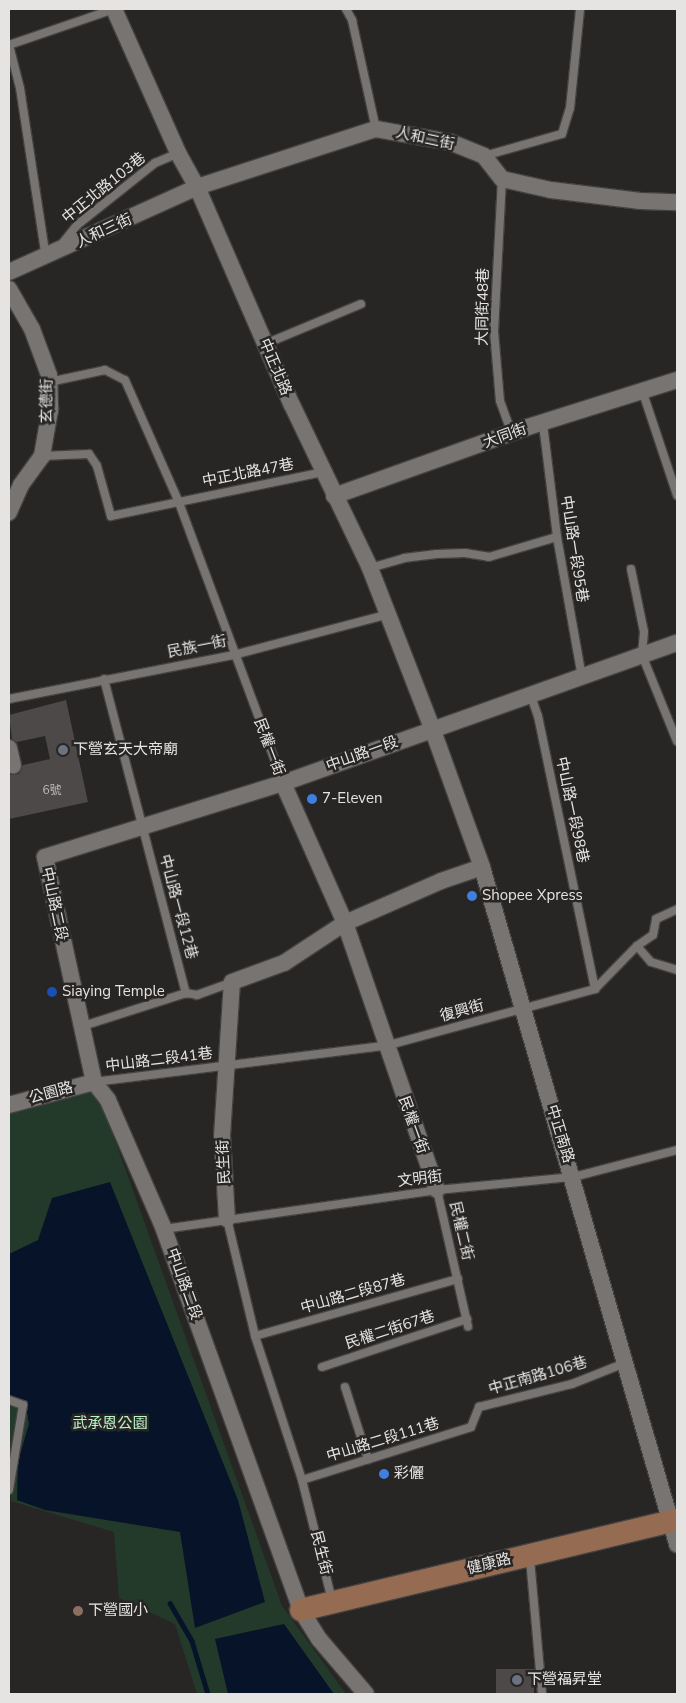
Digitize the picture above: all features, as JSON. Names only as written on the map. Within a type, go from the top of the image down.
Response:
[{"type":"street","name":"中正北路","points":[[114,9],[178,153],[197,187],[322,472],[370,568],[432,728]]},
{"type":"street","name":"人和二街","points":[[197,187],[376,128],[450,142],[484,156],[502,179]]},
{"type":"street","points":[[502,179],[551,190],[640,201],[677,202]]},
{"type":"street","name":"人和三街","points":[[9,272],[51,255],[197,187]]},
{"type":"street","name":"玄德街","points":[[9,289],[32,329],[49,382],[50,410],[42,456],[21,485],[9,512]]},
{"type":"street","name":"大同街","points":[[334,496],[642,389],[677,380]]},
{"type":"street","name":"中山路一段","points":[[45,857],[143,829],[283,783],[432,728],[531,696],[677,642]]},
{"type":"street","name":"中正南路","points":[[432,728],[482,867],[522,1009],[573,1177],[625,1363],[673,1521],[677,1544]]},
{"type":"street","points":[[9,748],[13,766]]},
{"type":"street","name":"民權一街","points":[[283,783],[345,923],[385,1046],[437,1190]]},
{"type":"street","name":"中山路二段","points":[[45,857],[80,1027],[94,1082],[108,1100],[164,1229],[302,1610],[319,1640],[366,1694]]},
{"type":"street","points":[[232,982],[284,963],[345,923],[441,881],[482,867]]},
{"type":"street","name":"民生街","points":[[227,1219],[222,1136],[232,982]]},
{"type":"street","name":"公園路","points":[[9,1105],[94,1082]]},
{"type":"street","name":"健康路","points":[[302,1610],[673,1521]]},
{"type":"lane","points":[[51,255],[20,88],[9,45],[114,9]]},
{"type":"lane","points":[[346,9],[352,20],[376,128]]},
{"type":"lane","points":[[484,156],[562,134],[570,108],[580,9]]},
{"type":"lane","name":"中正北路103巷","points":[[51,255],[77,225],[155,163],[178,153]]},
{"type":"lane","name":"大同街48巷","points":[[502,179],[494,331],[500,401],[512,434]]},
{"type":"lane","points":[[266,344],[361,304]]},
{"type":"lane","name":"民權一街","points":[[49,382],[105,370],[125,380],[178,500],[233,655],[283,783]]},
{"type":"lane","points":[[642,389],[677,494]]},
{"type":"lane","name":"中山路一段95巷","points":[[543,424],[557,537],[582,677]]},
{"type":"lane","name":"中正北路47巷","points":[[42,456],[89,454],[97,466],[111,516],[178,500],[322,472]]},
{"type":"lane","points":[[370,568],[404,558],[436,554],[465,553],[489,557],[557,537]]},
{"type":"lane","points":[[631,569],[644,632],[642,655],[677,741]]},
{"type":"lane","name":"民族一街","points":[[9,699],[233,655],[389,614]]},
{"type":"lane","name":"中山路一段12巷","points":[[104,679],[186,993]]},
{"type":"lane","name":"中山路一段98巷","points":[[531,696],[538,716],[595,989]]},
{"type":"lane","points":[[595,989],[637,946],[653,935],[656,919],[677,909]]},
{"type":"lane","points":[[637,946],[651,962],[677,970]]},
{"type":"lane","points":[[80,1027],[186,993],[197,995],[232,982]]},
{"type":"lane","name":"復興街","points":[[227,1065],[385,1046],[595,989]]},
{"type":"lane","name":"中山路二段41巷","points":[[94,1082],[227,1065]]},
{"type":"lane","name":"文明街","points":[[164,1229],[437,1190],[573,1177],[677,1150]]},
{"type":"lane","name":"民權二街","points":[[437,1190],[468,1323]]},
{"type":"lane","name":"民生街","points":[[227,1219],[255,1336],[302,1480],[333,1603]]},
{"type":"lane","name":"中山路二段87巷","points":[[255,1336],[458,1279]]},
{"type":"lane","name":"民權二街67巷","points":[[322,1367],[468,1323]]},
{"type":"lane","name":"中正南路106巷","points":[[471,1428],[479,1407],[572,1384],[625,1363]]},
{"type":"lane","points":[[345,1387],[368,1459]]},
{"type":"lane","points":[[9,1400],[23,1405],[9,1490]]},
{"type":"lane","name":"中山路二段111巷","points":[[302,1480],[471,1428]]},
{"type":"lane","points":[[530,1554],[542,1694]]},
{"type":"green space","name":"武承恩公園","points":[[94,1082],[282,1606],[346,1694],[197,1694],[175,1624],[119,1598],[114,1532],[11,1501],[9,1474],[9,1105]]},
{"type":"water","name":"武承恩公園","points":[[110,1182],[238,1500],[265,1602],[195,1628],[180,1532],[45,1510],[17,1500],[18,1461],[29,1424],[25,1401],[9,1395],[9,1254],[38,1240],[52,1198]]},
{"type":"water","points":[[284,1624],[334,1694],[228,1694],[215,1639]]},
{"type":"building","name":"下營玄天大帝廟","points":[[66,700],[88,802],[9,819],[9,775],[19,774],[23,765],[50,759],[45,736],[17,742],[12,739],[9,715]]},
{"type":"building","name":"下營福昇堂","points":[[496,1669],[534,1669],[534,1694],[496,1694]]},
{"type":"waterway","points":[[170,1603],[192,1641],[208,1694]]},
{"type":"place","name":"下營玄天大帝廟","points":[[63,750]]},
{"type":"place","name":"7-Eleven","points":[[312,799]]},
{"type":"place","name":"Shopee Xpress","points":[[472,896]]},
{"type":"place","name":"Siaying Temple","points":[[52,992]]},
{"type":"place","name":"彩儷","points":[[384,1474]]},
{"type":"place","name":"下營國小","points":[[78,1611]]},
{"type":"place","name":"下營福昇堂","points":[[517,1680]]}]
